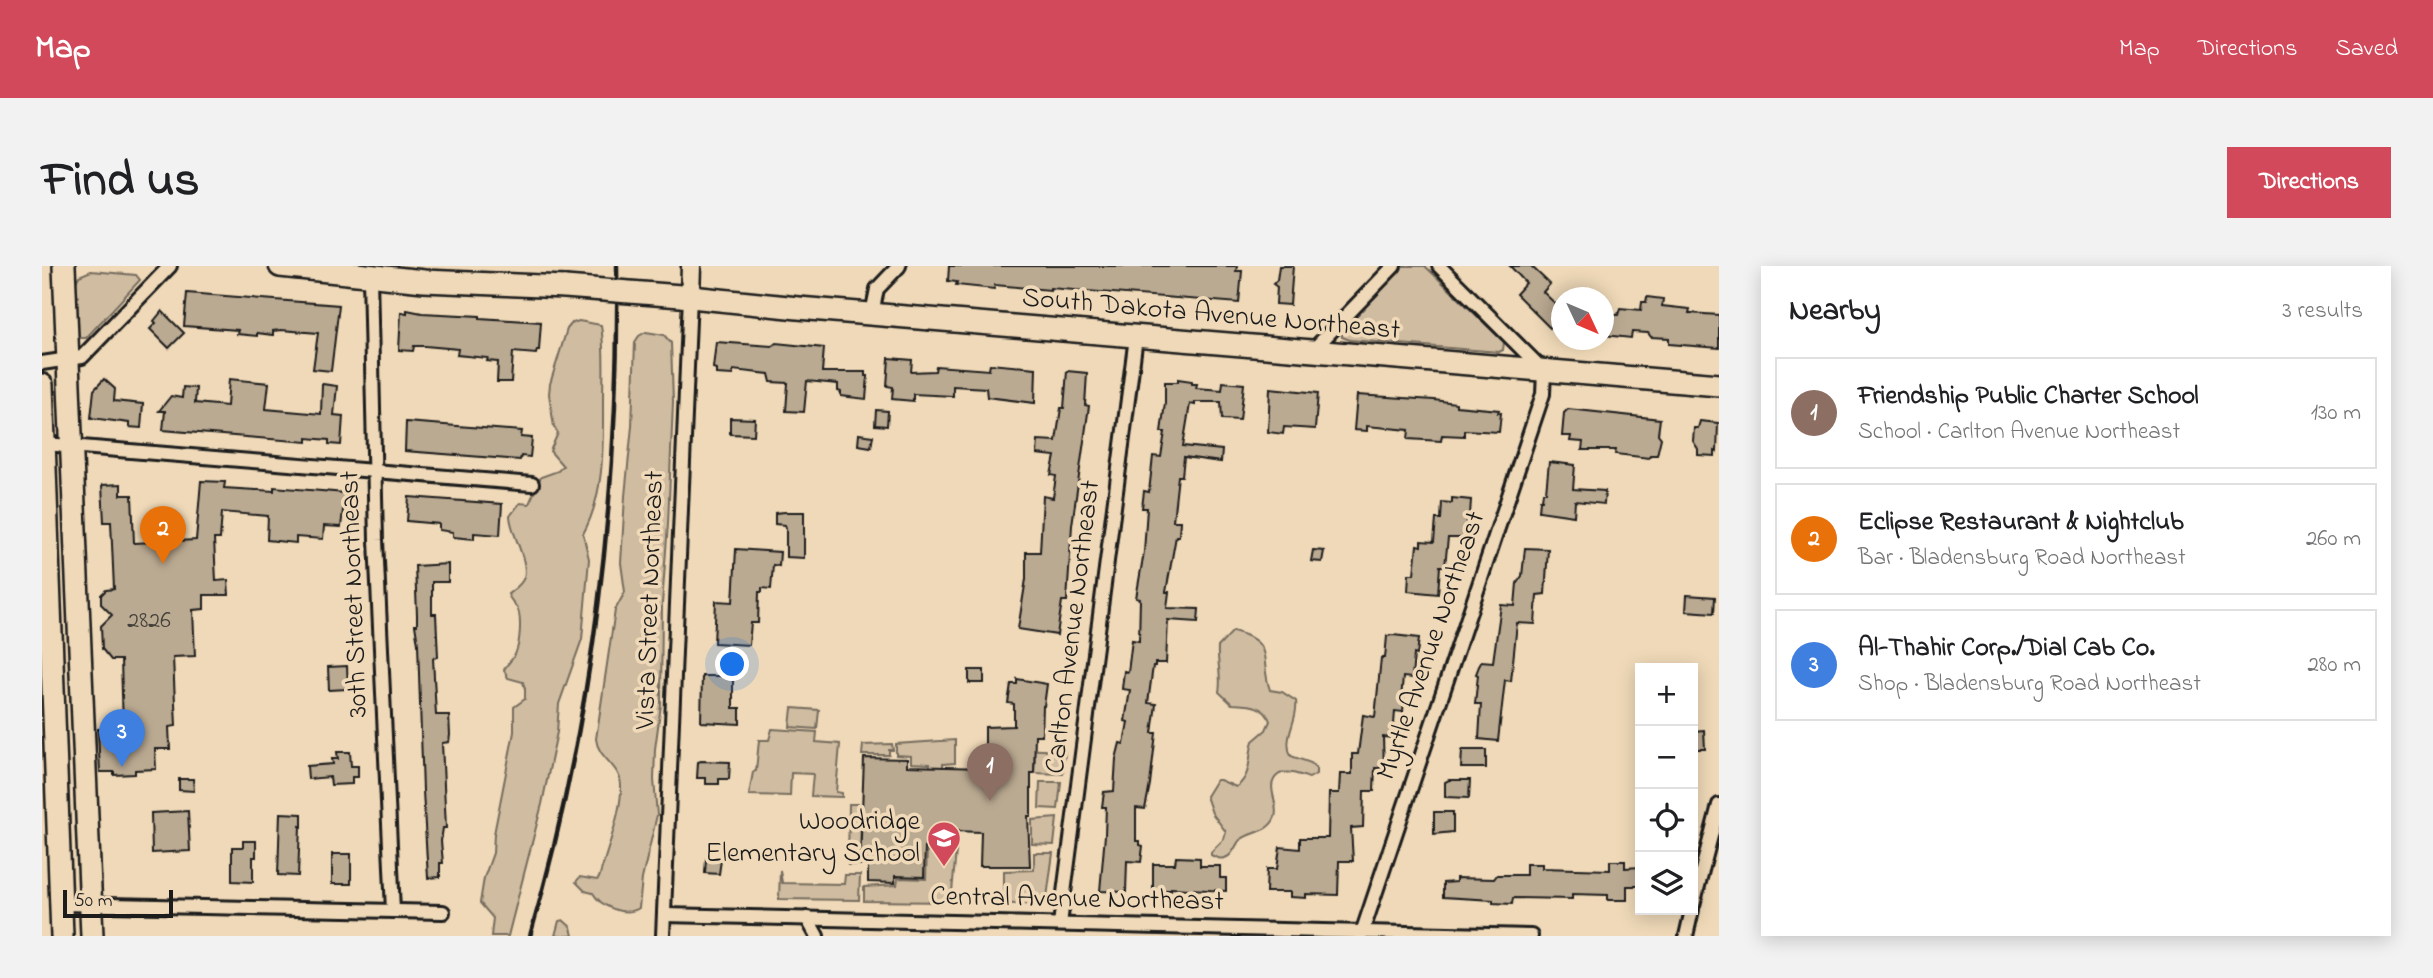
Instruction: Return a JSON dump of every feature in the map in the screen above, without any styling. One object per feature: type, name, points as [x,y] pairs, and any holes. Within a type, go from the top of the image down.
[{"type":"main road","points":[[64,266],[92,936]]},
{"type":"main road","name":"South Dakota Avenue Northeast","points":[[280,266],[370,276],[424,273],[565,288],[1719,385]]},
{"type":"main road","points":[[42,385],[62,936]]},
{"type":"street","points":[[42,363],[82,357],[170,266]]},
{"type":"street","name":"Vista Street Northeast","points":[[663,936],[685,296],[691,266]]},
{"type":"street","points":[[872,314],[877,289],[899,266]]},
{"type":"street","points":[[1312,351],[1394,266]]},
{"type":"street","points":[[1439,266],[1544,371]]},
{"type":"street","name":"30th Street Northeast","points":[[370,276],[374,471],[393,911]]},
{"type":"street","name":"Carlton Avenue Northeast","points":[[1060,924],[1136,337]]},
{"type":"street","name":"Myrtle Avenue Northeast","points":[[1361,934],[1543,394],[1544,371]]},
{"type":"street","points":[[45,444],[532,484]]},
{"type":"street","points":[[1698,885],[1719,805]]},
{"type":"street","points":[[61,904],[443,912]]},
{"type":"street","name":"Central Avenue Northeast","points":[[664,915],[1361,934],[1531,936]]},
{"type":"street","points":[[1686,936],[1690,915]]},
{"type":"street","points":[[807,918],[817,936]]},
{"type":"shaded area","points":[[1402,266],[1425,266],[1504,342],[1503,350],[1499,352],[1350,340],[1342,337],[1342,328]]},
{"type":"shaded area","points":[[91,271],[136,275],[140,280],[86,338],[80,338],[76,334],[74,286],[79,276]]},
{"type":"shaded area","points":[[579,321],[601,325],[604,363],[599,486],[583,534],[589,559],[582,639],[559,704],[557,732],[542,804],[508,936],[491,936],[493,918],[480,903],[484,878],[493,853],[494,834],[514,732],[514,707],[525,699],[523,682],[508,678],[504,670],[515,654],[520,632],[518,610],[508,594],[521,582],[525,571],[510,516],[520,503],[529,504],[541,477],[558,471],[563,466],[550,451],[558,433],[554,427],[550,384],[567,329],[572,323]]},
{"type":"shaded area","points":[[646,332],[664,335],[671,343],[673,402],[662,604],[661,705],[655,749],[657,815],[642,879],[639,908],[620,911],[602,903],[593,893],[585,891],[576,882],[580,877],[597,880],[599,878],[621,798],[619,776],[600,750],[596,739],[615,610],[625,592],[621,563],[632,426],[635,342]]},
{"type":"shaded area","points":[[1233,631],[1246,635],[1261,647],[1270,690],[1282,692],[1296,701],[1289,749],[1291,756],[1311,763],[1316,768],[1316,774],[1309,778],[1289,773],[1278,775],[1272,784],[1276,812],[1272,822],[1264,829],[1240,840],[1227,857],[1217,858],[1211,855],[1211,852],[1224,839],[1226,832],[1212,813],[1206,796],[1216,780],[1236,787],[1241,783],[1247,772],[1253,741],[1266,730],[1270,721],[1259,708],[1232,704],[1219,692],[1218,647]]},
{"type":"shaded area","points":[[792,708],[819,710],[817,729],[790,727]]},
{"type":"shaded area","points":[[772,729],[817,732],[816,742],[840,744],[836,792],[842,793],[842,797],[811,796],[813,774],[791,773],[790,796],[749,795],[753,772],[756,771],[759,740],[769,740]]},
{"type":"shaded area","points":[[955,740],[955,763],[943,764],[944,824],[929,820],[930,764],[911,763],[911,756],[896,755],[896,744]]},
{"type":"shaded area","points":[[892,744],[893,750],[889,750],[889,755],[862,755],[863,745]]},
{"type":"shaded area","points":[[1019,749],[1065,751],[1063,774],[1034,773],[1035,756],[1019,755]]},
{"type":"shaded area","points":[[1040,782],[1061,782],[1058,809],[1039,808]]},
{"type":"shaded area","points":[[849,804],[861,804],[860,865],[848,865]]},
{"type":"shaded area","points":[[1057,818],[1054,845],[1032,844],[1032,820]]},
{"type":"shaded area","points":[[927,847],[954,847],[956,851],[951,902],[864,901],[864,887],[897,885],[898,878],[926,879]]},
{"type":"shaded area","points":[[1034,853],[1053,853],[1046,905],[988,903],[989,898],[1004,898],[1004,871],[1034,870]]},
{"type":"shaded area","points":[[780,870],[782,883],[844,884],[845,875],[860,875],[859,900],[779,899]]},
{"type":"shaded area","points":[[563,920],[571,927],[573,936],[555,936],[559,921]]},
{"type":"building","points":[[949,266],[1237,266],[1236,271],[1242,271],[1239,303],[1050,288],[995,285],[994,289],[956,285],[957,282],[948,281]]},
{"type":"building","points":[[1279,266],[1293,266],[1290,305],[1276,304],[1277,287],[1273,284],[1277,280]]},
{"type":"building","points":[[1510,266],[1531,266],[1550,284],[1543,292],[1551,300],[1550,328],[1516,294],[1526,283]]},
{"type":"building","points":[[187,293],[339,305],[331,371],[313,369],[318,333],[281,330],[273,331],[273,335],[257,333],[257,336],[237,334],[238,330],[184,326]]},
{"type":"building","points":[[1647,297],[1663,299],[1662,306],[1690,309],[1689,313],[1719,315],[1719,348],[1669,344],[1669,338],[1651,337],[1648,333],[1632,332],[1631,338],[1614,336],[1614,315],[1618,315],[1620,308],[1641,310],[1642,302],[1646,302]]},
{"type":"building","points":[[407,310],[541,322],[539,350],[536,354],[513,352],[511,382],[497,382],[498,362],[487,361],[488,358],[457,355],[458,349],[425,346],[414,346],[413,351],[399,350],[401,312],[407,313]]},
{"type":"building","points":[[162,311],[184,333],[169,348],[150,329]]},
{"type":"building","points":[[716,342],[772,346],[776,343],[824,348],[822,372],[865,372],[865,376],[868,376],[866,399],[841,396],[838,384],[807,381],[804,412],[786,411],[788,383],[771,382],[769,374],[733,370],[733,375],[716,374],[716,369],[713,368]]},
{"type":"building","points":[[889,358],[912,360],[911,372],[935,371],[936,366],[989,370],[990,364],[1036,368],[1035,403],[987,397],[986,388],[953,386],[953,396],[913,394],[913,401],[892,399],[893,387],[887,386]]},
{"type":"building","points":[[1067,371],[1087,373],[1085,405],[1089,406],[1072,525],[1067,601],[1062,601],[1057,635],[1018,629],[1026,579],[1026,552],[1040,552],[1043,496],[1053,498],[1056,476],[1051,475],[1055,456],[1037,454],[1038,440],[1056,441],[1061,408],[1064,408]]},
{"type":"building","points":[[104,379],[115,389],[114,401],[143,404],[141,428],[129,427],[129,423],[91,418],[94,390]]},
{"type":"building","points":[[229,379],[269,383],[266,409],[321,414],[322,384],[337,386],[334,415],[343,416],[341,445],[329,444],[329,440],[307,438],[307,442],[163,430],[165,411],[159,411],[171,396],[182,398],[183,387],[196,388],[195,403],[227,406]]},
{"type":"building","points":[[1178,379],[1192,381],[1192,384],[1197,384],[1196,388],[1222,390],[1223,382],[1244,384],[1240,420],[1222,419],[1221,402],[1190,404],[1183,446],[1222,450],[1221,462],[1184,457],[1182,476],[1178,476],[1173,521],[1180,521],[1179,536],[1176,536],[1166,592],[1169,592],[1167,608],[1199,609],[1198,622],[1168,620],[1166,663],[1155,663],[1153,666],[1148,703],[1156,704],[1152,733],[1156,733],[1150,784],[1145,809],[1136,808],[1136,841],[1140,841],[1143,846],[1141,862],[1127,861],[1126,892],[1100,891],[1105,835],[1106,807],[1102,807],[1104,792],[1114,791],[1116,759],[1120,743],[1124,744],[1128,722],[1125,721],[1130,690],[1122,689],[1124,671],[1128,672],[1132,640],[1139,641],[1140,599],[1136,598],[1144,552],[1147,508],[1142,508],[1144,491],[1149,492],[1153,456],[1161,457],[1165,432],[1161,432],[1165,382],[1178,382]]},
{"type":"building","points":[[1270,388],[1318,393],[1315,429],[1284,427],[1283,434],[1268,432]]},
{"type":"building","points":[[1357,395],[1434,400],[1456,403],[1456,406],[1499,410],[1499,432],[1464,430],[1464,436],[1442,435],[1441,441],[1408,439],[1409,430],[1367,426],[1367,431],[1354,430]]},
{"type":"building","points":[[1568,409],[1660,419],[1658,434],[1661,438],[1657,455],[1650,455],[1649,458],[1615,454],[1616,450],[1582,450],[1583,442],[1570,441],[1571,436],[1562,436],[1564,413]]},
{"type":"building","points":[[876,410],[888,411],[887,426],[875,425]]},
{"type":"building","points":[[730,418],[755,419],[754,435],[730,434]]},
{"type":"building","points":[[1700,421],[1718,423],[1715,456],[1698,455],[1693,441],[1694,428],[1698,428]]},
{"type":"building","points":[[406,422],[522,431],[521,437],[532,438],[530,457],[521,456],[520,460],[405,451]]},
{"type":"building","points":[[859,434],[873,436],[871,447],[858,445]]},
{"type":"building","points":[[1549,462],[1575,465],[1573,489],[1605,491],[1604,504],[1575,501],[1574,516],[1539,511],[1540,500],[1543,492],[1546,492]]},
{"type":"building","points":[[201,481],[225,482],[224,488],[274,491],[274,487],[345,493],[341,527],[324,526],[323,539],[296,537],[296,543],[267,540],[268,516],[222,512],[220,539],[214,539],[216,581],[228,580],[229,595],[204,595],[204,609],[193,610],[195,656],[173,657],[176,726],[169,727],[170,749],[155,749],[156,769],[135,770],[135,774],[114,775],[114,772],[100,772],[98,729],[123,728],[121,660],[111,660],[102,649],[101,626],[112,615],[101,604],[101,595],[106,590],[114,589],[111,522],[104,522],[102,485],[121,484],[121,495],[132,495],[134,543],[196,540]]},
{"type":"building","points":[[409,497],[502,504],[500,535],[474,533],[474,539],[453,537],[453,532],[439,530],[439,524],[407,521]]},
{"type":"building","points":[[1452,498],[1471,500],[1470,515],[1467,514],[1466,538],[1448,538],[1445,566],[1440,566],[1438,594],[1408,591],[1409,574],[1414,574],[1417,545],[1421,546],[1421,541],[1434,542],[1436,519],[1441,519],[1442,502],[1452,503]]},
{"type":"building","points":[[804,512],[804,558],[786,557],[785,525],[775,524],[775,513]]},
{"type":"building","points":[[1525,548],[1548,549],[1545,594],[1537,595],[1535,624],[1517,623],[1511,681],[1505,680],[1498,741],[1479,739],[1481,704],[1475,704],[1476,674],[1481,661],[1493,662],[1501,605],[1515,606]]},
{"type":"building","points":[[736,549],[780,552],[779,566],[773,565],[771,589],[762,588],[762,592],[759,592],[758,623],[751,623],[749,645],[714,643],[716,601],[733,602]]},
{"type":"building","points":[[1313,550],[1324,551],[1322,562],[1311,561]]},
{"type":"building","points":[[448,564],[448,582],[432,582],[432,614],[436,614],[438,657],[433,658],[436,715],[449,715],[450,735],[449,742],[442,743],[446,828],[443,828],[441,841],[443,863],[440,863],[440,877],[428,878],[415,625],[415,566]]},
{"type":"building","points":[[1687,595],[1715,597],[1714,613],[1686,611]]},
{"type":"building","points":[[1387,636],[1419,638],[1417,655],[1414,654],[1412,678],[1403,677],[1403,712],[1395,711],[1393,738],[1383,737],[1384,768],[1375,768],[1374,791],[1364,791],[1363,827],[1351,828],[1353,861],[1339,861],[1338,895],[1306,894],[1306,898],[1290,897],[1290,892],[1266,892],[1267,869],[1277,869],[1280,847],[1300,849],[1300,838],[1328,838],[1329,793],[1339,793],[1340,774],[1352,774],[1352,754],[1358,754],[1363,715],[1375,717],[1381,658],[1385,658]]},
{"type":"building","points":[[347,666],[348,689],[329,690],[328,667]]},
{"type":"building","points":[[969,670],[984,670],[984,683],[969,683]]},
{"type":"building","points":[[702,676],[733,676],[733,708],[740,708],[740,724],[701,722]]},
{"type":"building","points":[[1017,679],[1047,684],[1042,735],[1035,735],[1034,773],[1031,773],[1031,816],[1028,816],[1030,866],[980,866],[981,832],[954,831],[954,847],[925,846],[924,877],[895,876],[895,883],[868,882],[868,864],[860,864],[864,758],[907,759],[907,766],[985,768],[985,727],[1014,726],[1014,704],[1008,703],[1011,684],[1017,684]]},
{"type":"building","points":[[1704,730],[1705,749],[1698,749],[1698,731]]},
{"type":"building","points":[[1462,750],[1486,750],[1486,768],[1461,768]]},
{"type":"building","points":[[337,752],[350,752],[351,766],[358,766],[358,777],[352,777],[352,784],[331,785],[330,777],[308,779],[307,766],[333,764],[332,759],[338,759]]},
{"type":"building","points":[[698,762],[730,762],[729,779],[719,779],[719,784],[706,784],[706,778],[697,778]]},
{"type":"building","points":[[179,779],[193,779],[194,791],[179,790]]},
{"type":"building","points":[[1470,780],[1469,798],[1445,797],[1445,782]]},
{"type":"building","points":[[188,811],[190,851],[152,853],[151,813]]},
{"type":"building","points":[[1434,812],[1453,812],[1453,832],[1434,834]]},
{"type":"building","points":[[280,813],[302,814],[298,876],[278,875]]},
{"type":"building","points":[[243,841],[256,841],[253,882],[232,881],[232,847],[243,847]]},
{"type":"building","points":[[332,854],[351,854],[351,884],[332,884]]},
{"type":"building","points":[[1176,857],[1200,858],[1200,866],[1220,866],[1220,878],[1226,878],[1226,891],[1171,888],[1153,890],[1153,864],[1175,864]]},
{"type":"building","points":[[706,859],[721,860],[719,874],[705,873]]},
{"type":"building","points":[[1610,861],[1625,861],[1625,868],[1635,867],[1635,886],[1627,886],[1627,900],[1608,900],[1608,895],[1572,894],[1572,899],[1513,898],[1512,904],[1443,897],[1443,883],[1456,882],[1456,878],[1494,879],[1497,875],[1526,875],[1526,864],[1542,864],[1542,868],[1610,870]]},
{"type":"railway","points":[[530,936],[571,772],[598,604],[614,435],[617,266]]},
{"type":"place","name":"Eclipse Restaurant & Nightclub","points":[[163,564]]},
{"type":"place","name":"Al-Thahir Corp./Dial Cab Co.","points":[[122,767]]},
{"type":"place","name":"Friendship Public Charter School","points":[[990,801]]},
{"type":"place","name":"Woodridge Elementary School","points":[[944,868]]}]
